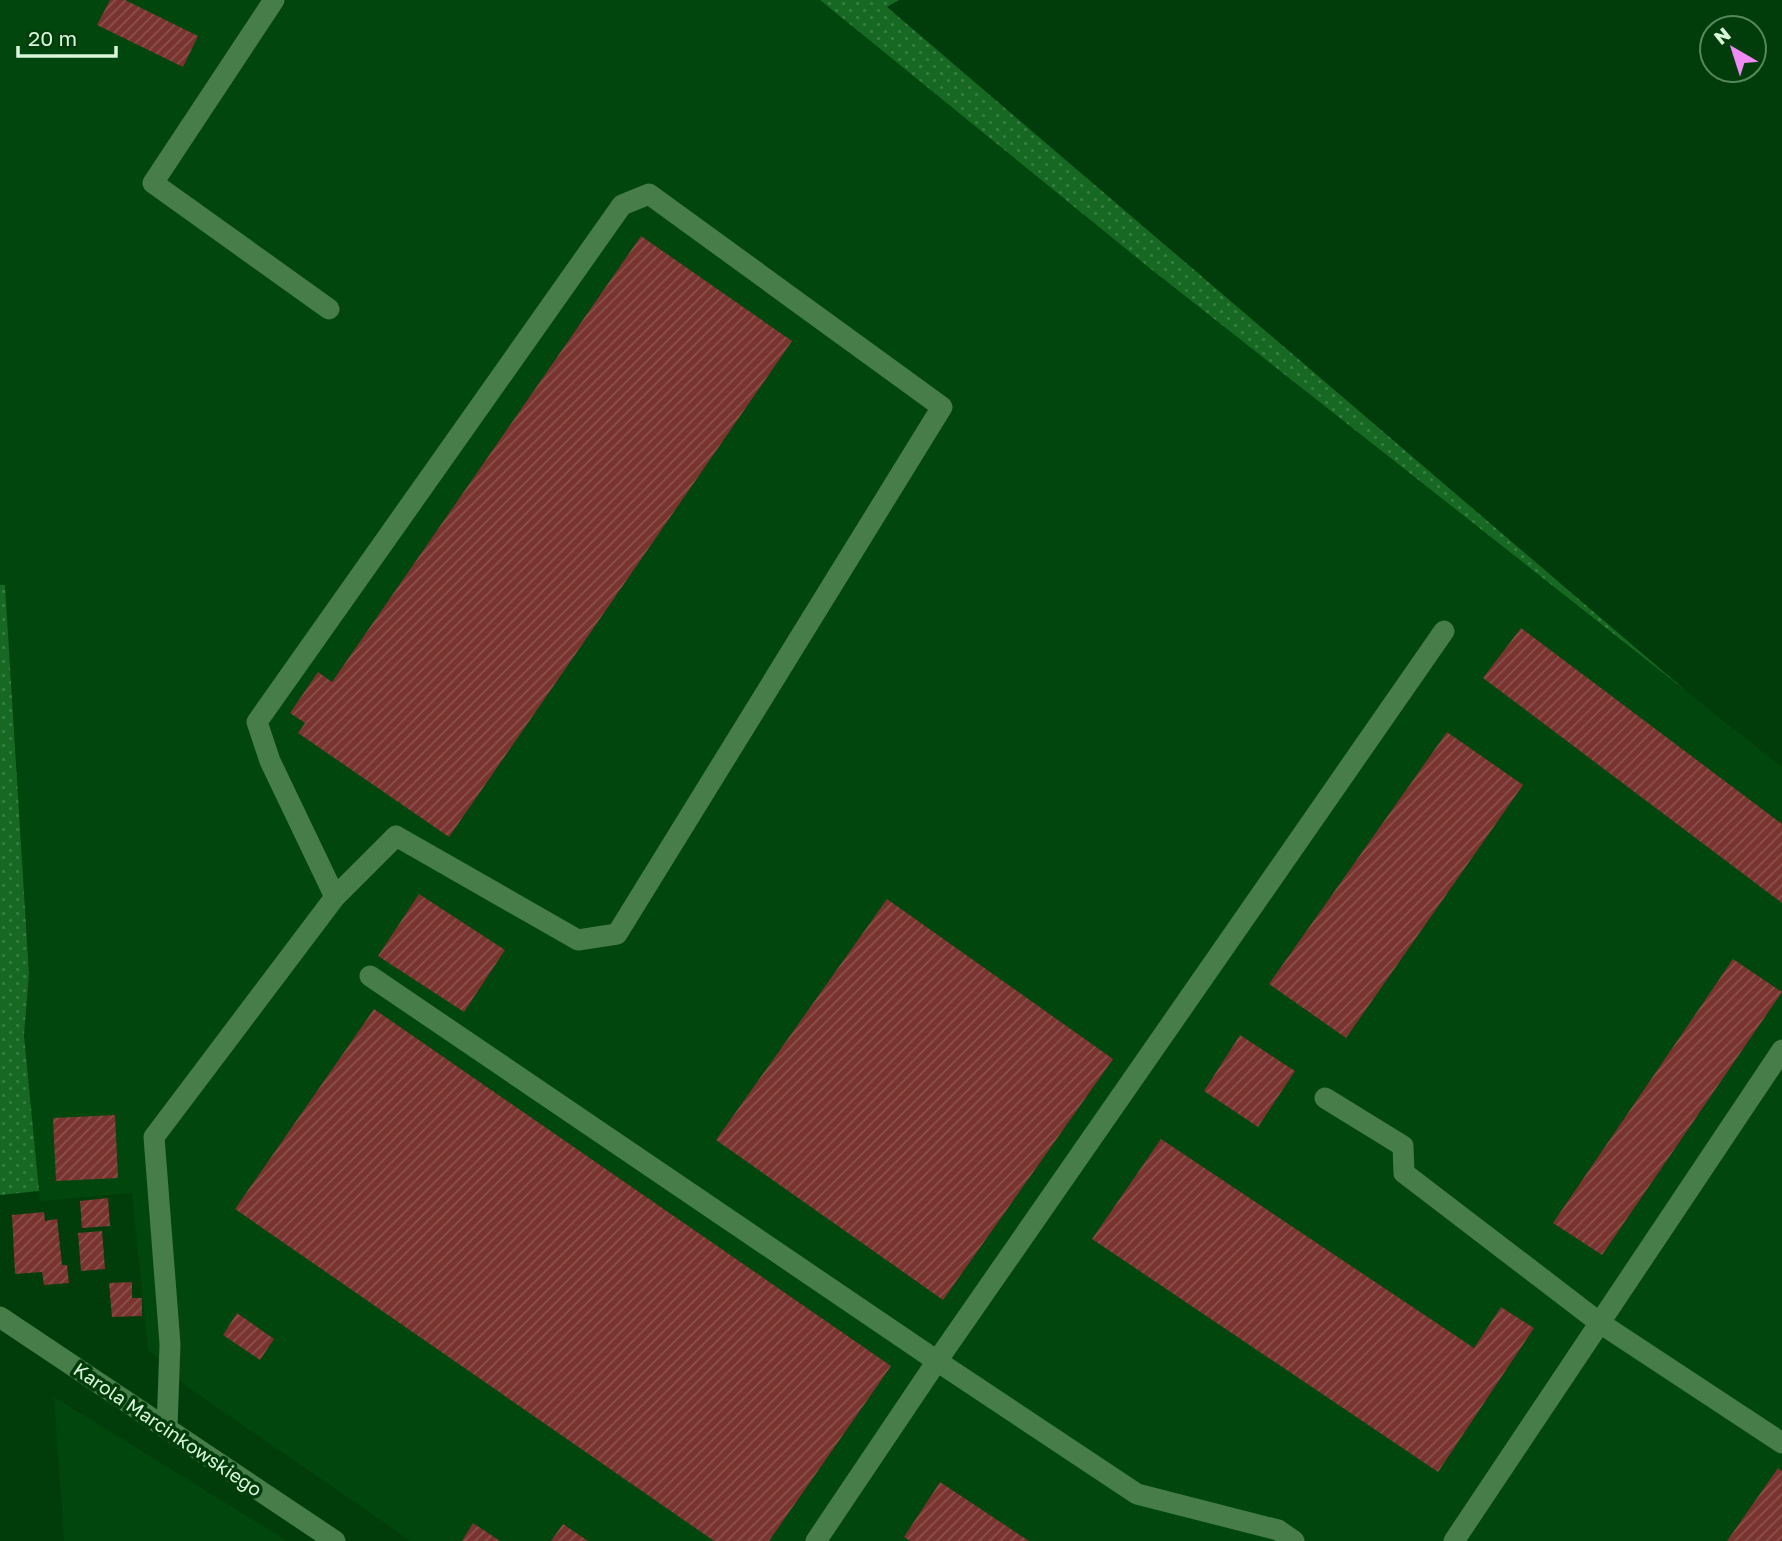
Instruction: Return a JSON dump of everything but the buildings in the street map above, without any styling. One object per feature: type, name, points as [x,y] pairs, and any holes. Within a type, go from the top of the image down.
[{"type":"street","points":[[274,0],[153,183],[329,309]]},
{"type":"street","points":[[167,1428],[170,1344],[154,1137],[335,897],[396,836],[578,940],[617,934],[943,407],[649,194],[622,205],[257,722],[270,761],[335,897]]},
{"type":"street","points":[[817,1541],[937,1362],[1444,631]]},
{"type":"street","points":[[370,976],[937,1362],[1137,1494],[1278,1530],[1294,1541]]},
{"type":"street","points":[[1454,1541],[1782,1050]]},
{"type":"street","points":[[1325,1098],[1402,1146],[1404,1173],[1600,1323],[1782,1443]]},
{"type":"street","name":"Karola Marcinkowskiego","points":[[0,1317],[335,1541]]},
{"type":"shaded area","points":[[0,0],[820,0],[1147,266],[1782,767],[1782,1541],[411,1541],[186,1386],[148,1349],[132,1193],[40,1201],[24,1035],[29,974],[5,586],[0,585]]},
{"type":"shaded area","points":[[820,0],[899,0],[887,7],[1686,691],[1147,266]]},
{"type":"shaded area","points":[[0,585],[5,585],[29,974],[24,1035],[39,1191],[0,1195]]},
{"type":"shaded area","points":[[54,1397],[287,1541],[64,1541]]}]
